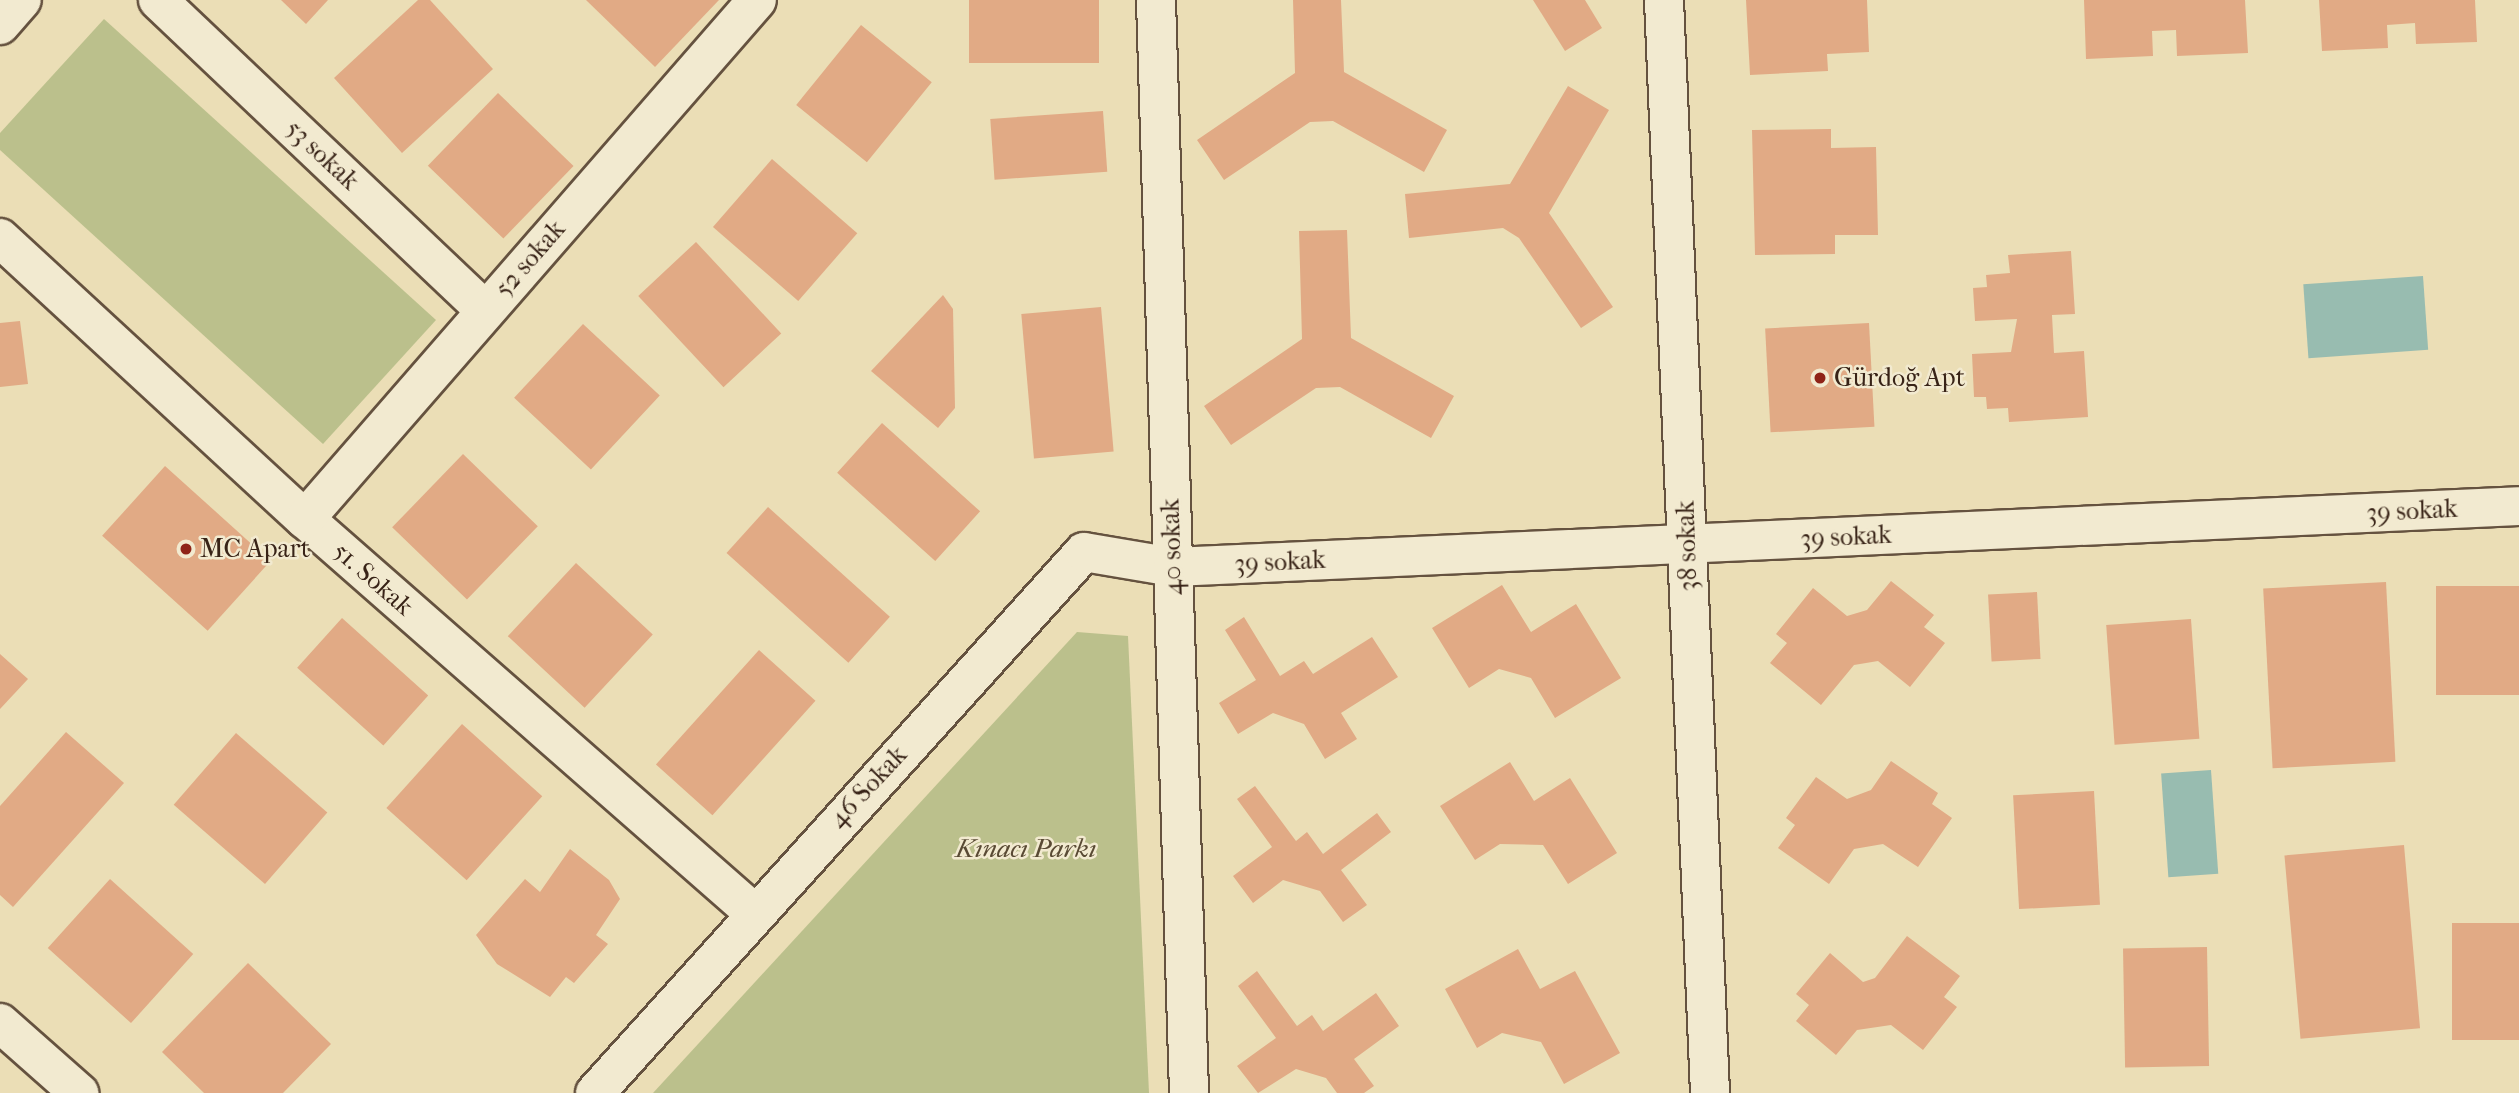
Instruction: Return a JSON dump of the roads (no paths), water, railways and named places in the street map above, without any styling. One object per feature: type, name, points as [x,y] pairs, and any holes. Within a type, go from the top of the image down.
[{"type":"street","points":[[0,25],[22,0]]},
{"type":"street","name":"53 sokak","points":[[158,0],[485,310]]},
{"type":"street","name":"52 sokak","points":[[305,519],[757,0]]},
{"type":"street","name":"40 sokak","points":[[1156,0],[1189,1093]]},
{"type":"street","name":"38 sokak","points":[[1664,0],[1710,1093]]},
{"type":"street","name":"51. Sokak","points":[[0,238],[305,519],[753,912]]},
{"type":"street","name":"39 sokak","points":[[1173,567],[2519,506]]},
{"type":"street","name":"46 Sokak","points":[[595,1093],[753,912],[1084,552],[1173,567]]},
{"type":"street","points":[[0,1023],[79,1093]]},
{"type":"water","points":[[2423,276],[2428,350],[2308,358],[2303,284]]},
{"type":"water","points":[[2211,770],[2218,874],[2168,877],[2161,773]]},
{"type":"place","name":"Gürdoğ Apt","points":[[1820,378]]},
{"type":"place","name":"MC Apart","points":[[186,549]]},
{"type":"park label","name":"Kınacı Parkı","points":[[1026,849]]}]
